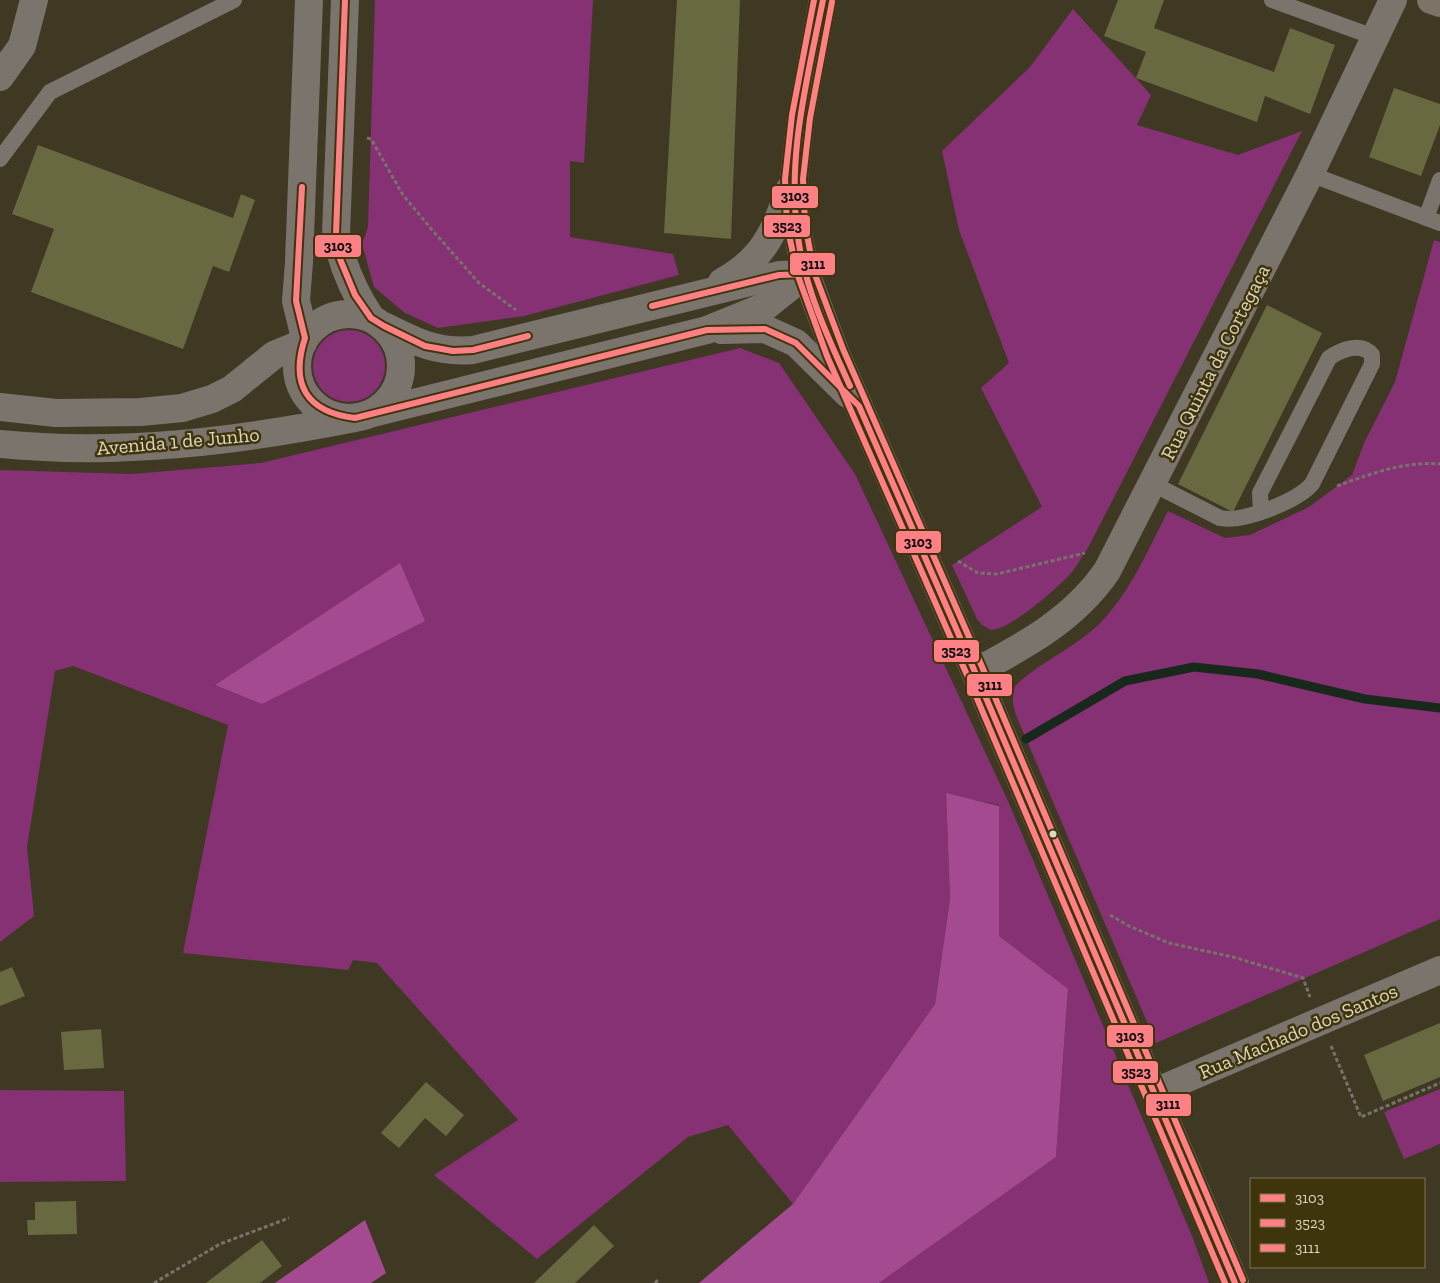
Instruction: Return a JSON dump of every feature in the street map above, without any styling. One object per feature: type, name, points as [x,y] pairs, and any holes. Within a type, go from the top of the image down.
[{"type":"main road","points":[[1432,0],[1440,3]]},
{"type":"street","points":[[0,77],[22,46],[34,0]]},
{"type":"street","points":[[304,340],[296,301],[300,262],[309,0]]},
{"type":"street","points":[[345,0],[336,234],[340,260],[355,294],[377,322],[394,338],[400,352],[402,367],[399,382],[392,396],[382,407],[362,416],[341,418],[327,413],[315,405],[305,394],[299,381],[297,366],[304,340],[314,327],[326,318],[341,314],[356,314],[377,322],[425,346],[453,351],[473,350],[779,275],[806,274]]},
{"type":"street","points":[[823,0],[801,118],[794,178],[796,225],[806,274],[835,352],[976,672],[1235,1283]]},
{"type":"street","name":"Rua Quinta da Cortegaça","points":[[976,672],[1058,624],[1077,608],[1097,586],[1122,544],[1310,174],[1393,0]]},
{"type":"street","points":[[699,295],[741,272],[762,252],[776,229],[794,178]]},
{"type":"street","name":"Avenida 1 de Junho","points":[[0,444],[86,449],[154,447],[210,441],[362,416],[707,330],[766,306],[806,274]]},
{"type":"street","name":"Avenida 1 de Junho","points":[[707,330],[765,329],[796,343],[859,406]]},
{"type":"street","name":"Avenida 1 de Junho","points":[[0,407],[56,412],[141,412],[182,408],[212,399],[232,389],[274,355],[304,340]]},
{"type":"street","name":"Rua Machado dos Santos","points":[[1155,1092],[1440,970]]},
{"type":"lane","points":[[0,159],[50,92],[234,0]]},
{"type":"lane","points":[[1272,0],[1374,37]]},
{"type":"lane","points":[[1310,174],[1433,221],[1440,180]]},
{"type":"lane","points":[[1153,484],[1220,518],[1230,520],[1261,511],[1306,491],[1312,484],[1372,364],[1372,354],[1364,347],[1345,350],[1329,358],[1260,493],[1261,511]]},
{"type":"path","points":[[341,136],[371,139],[403,195],[479,283],[524,316],[531,336]]},
{"type":"path","points":[[1306,491],[1333,488],[1389,468],[1425,463],[1440,464]]},
{"type":"path","points":[[932,572],[958,560],[978,573],[997,574],[1122,544]]},
{"type":"path","points":[[1078,912],[1094,906],[1129,926],[1169,943],[1233,957],[1303,978],[1320,1022],[1362,1117],[1440,1083]]},
{"type":"path","points":[[154,1283],[220,1244],[289,1218]]},
{"type":"shaded area","points":[[375,0],[593,0],[584,163],[570,161],[570,237],[673,254],[679,275],[524,316],[438,328],[405,313],[374,287],[362,244],[368,227]]},
{"type":"shaded area","points":[[1073,9],[1151,95],[1137,125],[1238,155],[1302,131],[1089,546],[1072,572],[1046,597],[1022,616],[991,630],[982,625],[977,619],[952,565],[1042,507],[981,388],[1009,363],[959,230],[942,151],[1030,67]]},
{"type":"shaded area","points":[[1434,240],[1440,242],[1440,919],[1156,1043],[1016,716],[1013,699],[1015,686],[1037,668],[1083,638],[1104,619],[1132,581],[1168,511],[1225,538],[1250,535],[1309,507],[1352,475],[1364,443],[1395,382]]},
{"type":"shaded area","points":[[356,330],[375,340],[383,352],[385,366],[383,380],[375,392],[363,400],[342,402],[323,392],[315,380],[313,359],[323,340],[335,332]]},
{"type":"shaded area","points":[[740,348],[779,363],[855,474],[1008,801],[1192,1236],[1209,1283],[879,1283],[1056,1157],[1068,990],[999,936],[999,805],[946,794],[950,899],[935,1004],[793,1204],[728,1125],[688,1137],[537,1259],[434,1175],[518,1120],[377,963],[353,960],[348,970],[183,953],[228,725],[73,666],[55,671],[27,847],[34,916],[0,942],[0,470],[132,474],[261,463]],"holes":[[[399,564],[424,621],[215,686]]]},
{"type":"shaded area","points":[[400,563],[425,621],[262,704],[215,685]]},
{"type":"shaded area","points":[[946,793],[999,806],[999,936],[1068,989],[1056,1157],[879,1283],[699,1283],[793,1204],[935,1004],[950,899]]},
{"type":"shaded area","points":[[1440,1089],[1440,1144],[1404,1159],[1384,1112]]},
{"type":"shaded area","points":[[0,1090],[124,1091],[126,1181],[0,1182]]},
{"type":"shaded area","points":[[365,1220],[386,1273],[371,1283],[275,1283]]},
{"type":"building","points":[[677,0],[740,0],[731,239],[664,233]]},
{"type":"building","points":[[1118,0],[1164,0],[1154,28],[1274,72],[1290,28],[1335,45],[1310,114],[1265,96],[1257,122],[1136,78],[1146,52],[1104,36]]},
{"type":"building","points":[[1394,88],[1440,104],[1440,125],[1421,176],[1369,157]]},
{"type":"building","points":[[38,145],[233,218],[241,194],[255,200],[229,272],[213,266],[183,349],[31,292],[54,229],[12,214]]},
{"type":"building","points":[[1267,305],[1322,333],[1233,512],[1178,484]]},
{"type":"building","points":[[12,967],[25,996],[0,1006],[0,972]]},
{"type":"building","points":[[1440,1023],[1440,1077],[1383,1101],[1364,1055]]},
{"type":"building","points":[[101,1029],[104,1068],[64,1070],[61,1032]]},
{"type":"building","points":[[426,1082],[464,1115],[446,1136],[425,1118],[399,1148],[381,1133]]},
{"type":"building","points":[[76,1201],[77,1234],[28,1235],[27,1220],[35,1220],[35,1202]]},
{"type":"building","points":[[594,1225],[614,1246],[575,1283],[534,1283]]},
{"type":"building","points":[[262,1240],[282,1266],[260,1283],[206,1283]]},
{"type":"waterway","points":[[1026,739],[1125,681],[1194,667],[1258,674],[1365,699],[1440,708]]},
{"type":"transit line","name":"3103","points":[[345,0],[336,234],[340,259],[355,295],[371,318],[425,346],[453,351],[473,350],[528,336]]},
{"type":"transit line","name":"3523","points":[[814,0],[792,115],[785,179],[787,226],[798,276],[827,356],[967,675],[1225,1283]]},
{"type":"transit line","name":"3103","points":[[823,0],[800,121],[796,152],[795,213],[799,244],[807,280],[827,334],[850,386]]},
{"type":"transit line","name":"3111","points":[[832,2],[810,118],[803,179],[805,224],[814,272],[843,349],[983,669],[1243,1280]]},
{"type":"transit line","name":"3103","points":[[302,187],[296,301],[305,338]]},
{"type":"transit line","name":"3103","points":[[652,306],[779,275],[806,274]]},
{"type":"transit line","name":"3103","points":[[305,338],[300,369],[301,382],[306,393],[324,409],[338,415],[355,418],[707,330],[765,329],[796,343],[859,406],[975,672],[1235,1283]]}]
